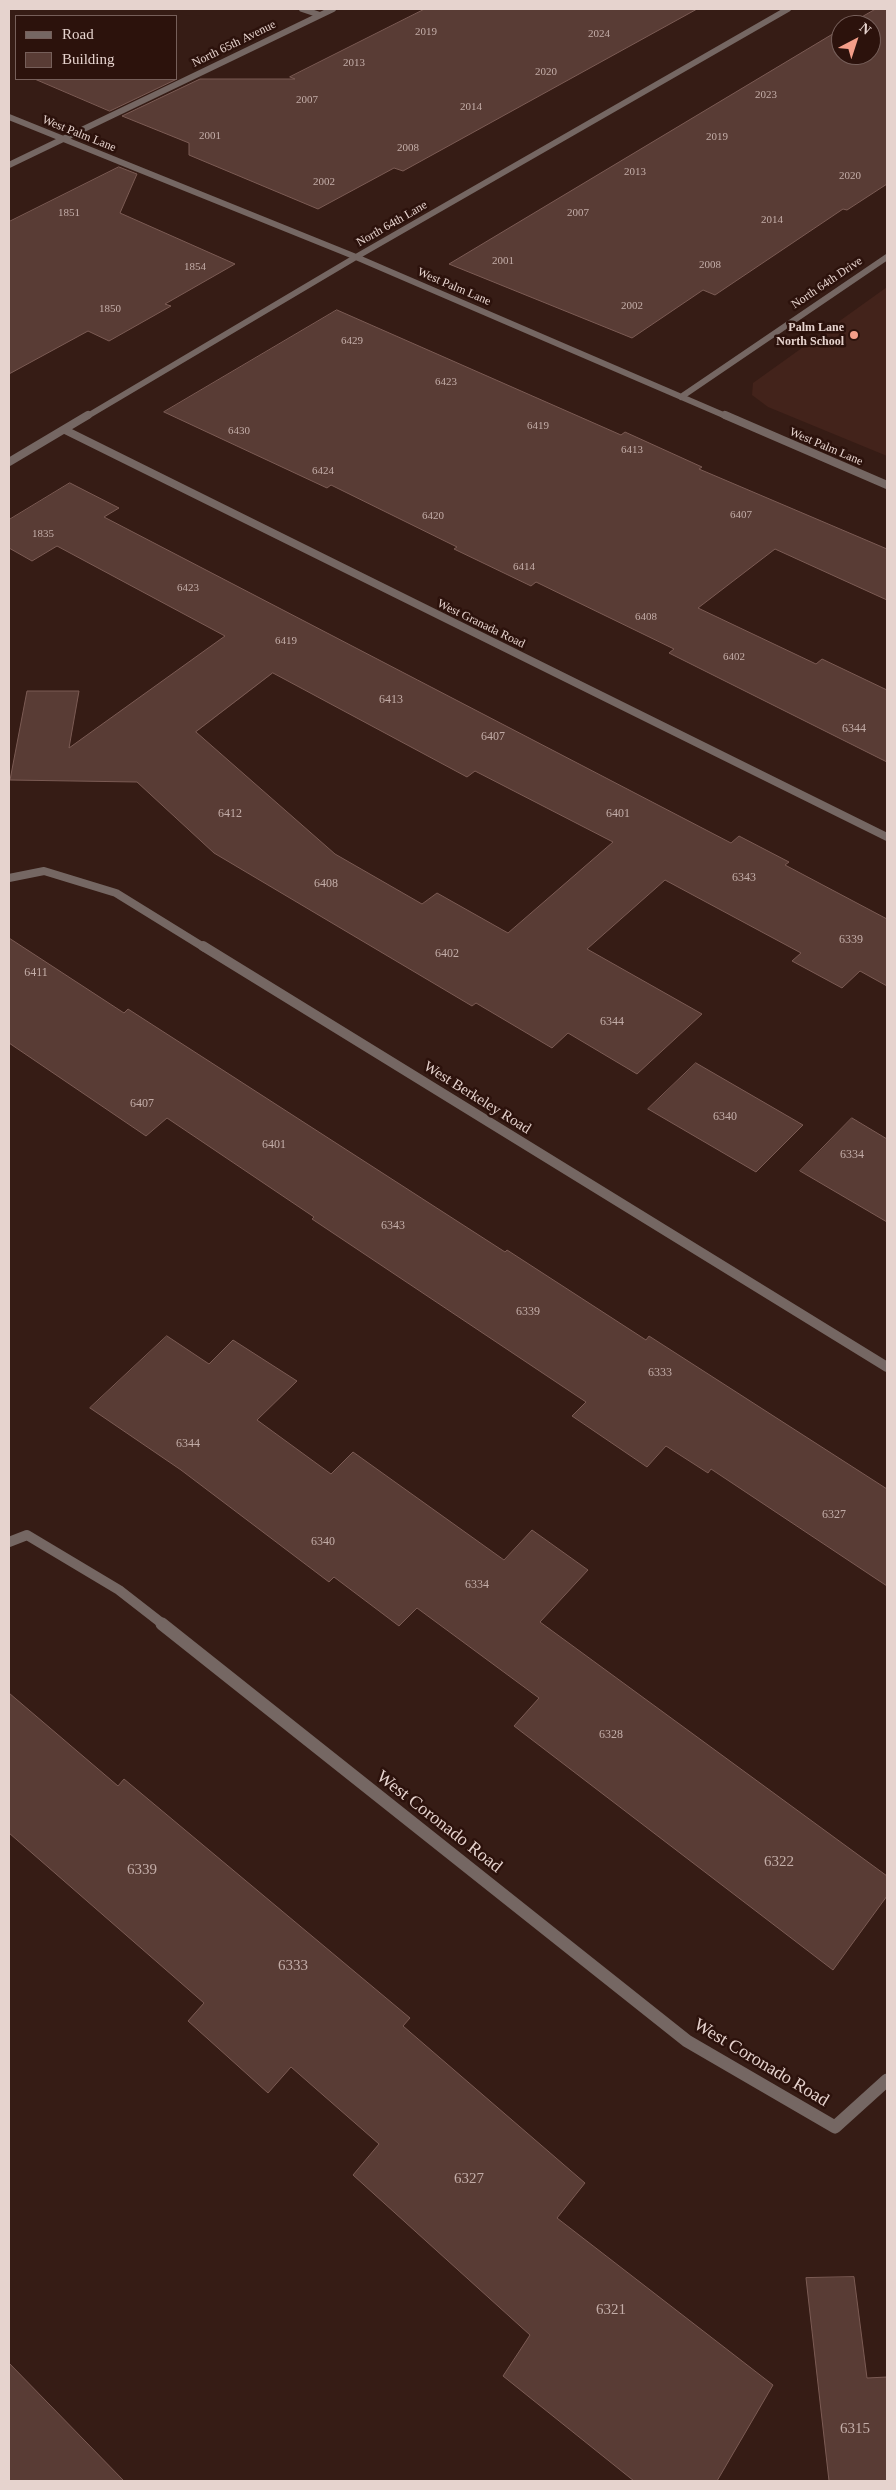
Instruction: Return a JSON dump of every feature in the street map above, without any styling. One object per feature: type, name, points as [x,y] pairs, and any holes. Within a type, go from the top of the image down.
[{"type":"street","points":[[302,9],[320,15]]},
{"type":"street","name":"North 65th Avenue","points":[[9,165],[334,9]]},
{"type":"street","name":"North 64th Lane","points":[[9,462],[356,257],[788,9]]},
{"type":"street","name":"West Palm Lane","points":[[9,117],[356,257],[887,485]]},
{"type":"street","name":"North 64th Drive","points":[[681,397],[887,257]]},
{"type":"street","name":"West Granada Road","points":[[65,430],[887,837]]},
{"type":"street","name":"West Berkeley Road","points":[[9,878],[44,871],[116,893],[887,1367]]},
{"type":"street","name":"West Coronado Road","points":[[9,1542],[27,1535],[119,1590],[687,2041],[836,2128],[887,2080]]},
{"type":"shaded area","name":"Palm Lane North School","points":[[887,287],[887,456],[768,407],[752,395],[753,383]]},
{"type":"building","points":[[425,9],[697,9],[403,171],[394,168],[318,209],[189,155],[189,143],[122,116],[200,79],[295,79],[290,77]]},
{"type":"building","points":[[876,9],[887,9],[887,184],[847,210],[843,209],[715,295],[703,290],[632,338],[449,264],[831,35],[831,65],[881,65],[881,15],[866,15]]},
{"type":"building","points":[[37,80],[175,80],[110,111]]},
{"type":"building","points":[[119,167],[137,174],[120,213],[235,264],[165,304],[171,306],[109,341],[88,331],[9,374],[9,222]]},
{"type":"building","points":[[337,310],[621,435],[625,432],[702,467],[699,469],[887,549],[887,600],[775,549],[698,608],[816,664],[822,659],[887,690],[887,762],[669,653],[674,649],[536,582],[531,586],[454,549],[457,547],[331,485],[327,488],[164,412]]},
{"type":"building","points":[[70,483],[119,508],[104,517],[731,843],[739,836],[789,862],[785,865],[887,919],[887,986],[860,971],[842,988],[792,961],[801,953],[665,880],[587,949],[702,1014],[637,1074],[568,1033],[552,1048],[476,1003],[472,1006],[214,853],[137,782],[10,780],[27,691],[79,691],[69,748],[225,636],[57,546],[32,561],[9,548],[9,520]],"holes":[[[273,673],[467,777],[475,771],[613,842],[508,933],[437,893],[422,904],[335,854],[196,732]]]},
{"type":"building","points":[[9,938],[124,1013],[128,1009],[505,1252],[507,1250],[646,1340],[649,1336],[887,1489],[887,1586],[711,1469],[708,1473],[666,1446],[647,1467],[572,1416],[586,1402],[312,1219],[314,1217],[167,1118],[146,1136],[9,1043]]},
{"type":"building","points":[[696,1063],[803,1125],[756,1172],[648,1109]]},
{"type":"building","points":[[852,1118],[887,1139],[887,1222],[800,1171]]},
{"type":"building","points":[[167,1336],[209,1364],[233,1340],[297,1381],[257,1420],[331,1474],[353,1452],[504,1560],[532,1530],[588,1570],[540,1622],[887,1876],[887,1896],[833,1970],[514,1726],[539,1698],[417,1608],[399,1626],[334,1577],[329,1582],[181,1470],[90,1408]]},
{"type":"building","points":[[9,1693],[118,1786],[124,1779],[410,2018],[403,2026],[585,2183],[557,2218],[773,2385],[717,2481],[634,2481],[503,2376],[530,2335],[353,2175],[379,2144],[291,2067],[268,2093],[188,2021],[204,2003],[9,1833]]},
{"type":"building","points":[[854,2277],[867,2378],[887,2377],[887,2481],[829,2481],[806,2278]]},
{"type":"building","points":[[9,2363],[124,2481],[9,2481]]},
{"type":"place","name":"Palm Lane North School","points":[[854,335]]}]
